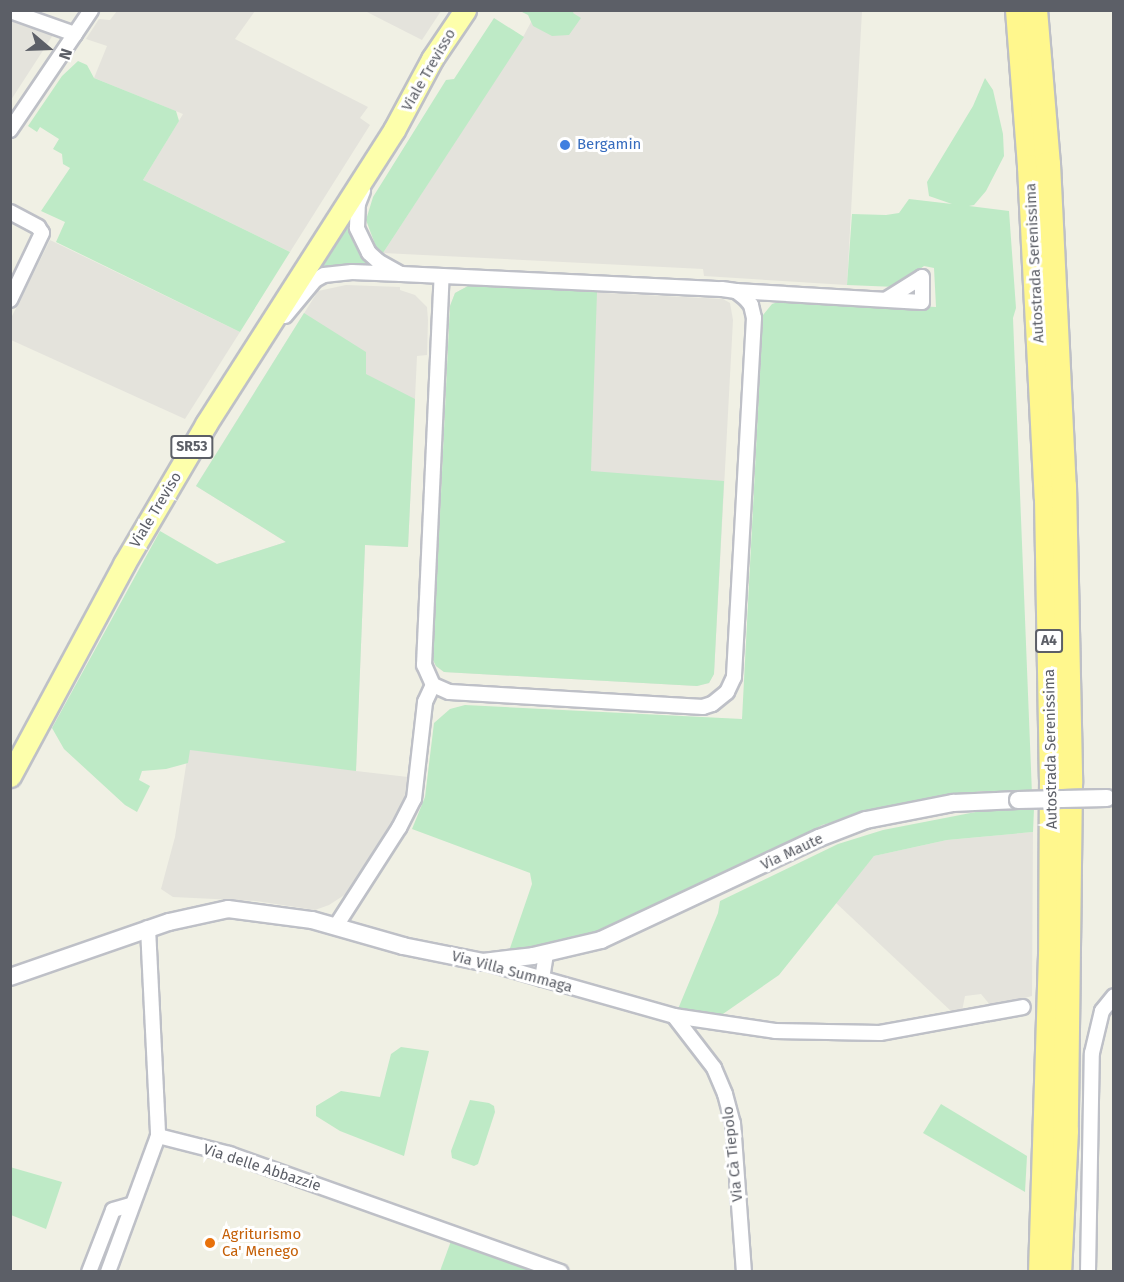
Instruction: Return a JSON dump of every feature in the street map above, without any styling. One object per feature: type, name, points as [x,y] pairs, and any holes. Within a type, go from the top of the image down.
[{"type":"highway","name":"Autostrada Serenissima","points":[[1018,10],[1030,167],[1047,498],[1049,603],[1052,778],[1051,943],[1048,1132],[1041,1272]]},
{"type":"highway","name":"Autostrada Serenissima","points":[[1035,10],[1048,164],[1064,486],[1070,783],[1066,1131],[1059,1272]]},
{"type":"main road","name":"Viale Trevisso","points":[[394,130],[432,59],[465,10]]},
{"type":"main road","points":[[394,130],[478,10]]},
{"type":"main road","name":"Viale Treviso","points":[[10,776],[124,564],[206,424],[394,130]]},
{"type":"street","points":[[10,130],[90,10]]},
{"type":"street","points":[[10,11],[75,34]]},
{"type":"street","points":[[394,130],[386,150],[360,197],[357,228],[369,253],[401,274]]},
{"type":"street","points":[[10,212],[38,227],[42,233],[10,300]]},
{"type":"street","points":[[206,424],[248,372],[281,321],[315,280],[324,275],[352,272],[401,274],[887,299]]},
{"type":"street","points":[[442,276],[424,665],[434,685],[449,692],[703,707],[712,704],[727,692],[734,677],[754,318],[751,305],[736,291]]},
{"type":"street","points":[[336,926],[410,809],[417,784],[425,702],[434,685]]},
{"type":"street","name":"Via Maute","points":[[483,962],[546,954],[601,940],[819,838],[866,820],[952,803],[1110,798]]},
{"type":"street","name":"Via Villa Summaga","points":[[10,977],[148,928],[205,912],[228,909],[285,915],[336,926],[403,946],[483,962],[674,1016],[775,1031],[880,1033],[1023,1006]]},
{"type":"street","points":[[108,1272],[158,1136],[148,928]]},
{"type":"street","points":[[542,979],[546,954]]},
{"type":"street","points":[[1088,1272],[1092,1053],[1102,1011],[1113,996]]},
{"type":"street","name":"Via Cà Tiepolo","points":[[674,1016],[714,1068],[726,1094],[733,1123],[744,1272]]},
{"type":"street","name":"Via delle Abbazzie","points":[[158,1136],[229,1155],[561,1272]]},
{"type":"street","points":[[89,1272],[109,1216],[118,1207],[131,1205]]},
{"type":"shaded area","points":[[117,11],[255,11],[235,39],[368,107],[360,118],[370,125],[290,252],[143,180],[183,114],[94,78],[107,46],[86,39],[99,19],[110,20]]},
{"type":"shaded area","points":[[365,11],[441,11],[422,40]]},
{"type":"shaded area","name":"Bergamin","points":[[537,11],[862,11],[847,285],[704,276],[703,269],[383,253],[523,37]]},
{"type":"shaded area","points":[[10,20],[53,35],[11,100]]},
{"type":"shaded area","points":[[50,240],[240,332],[185,419],[11,340],[10,320]]},
{"type":"shaded area","points":[[346,285],[400,287],[400,290],[415,295],[427,307],[427,355],[417,356],[408,547],[365,545],[356,771],[408,777],[404,799],[384,841],[346,894],[329,905],[315,910],[256,901],[173,897],[161,889],[175,837],[217,564],[286,542],[196,486],[318,291]]},
{"type":"shaded area","points":[[468,286],[723,299],[730,303],[733,320],[714,674],[709,683],[697,686],[444,672],[436,666],[433,660],[450,306],[455,293]]},
{"type":"shaded area","points":[[1033,832],[1032,996],[991,1006],[981,994],[965,996],[962,1011],[952,1012],[835,902],[874,856],[947,840]]},
{"type":"green space","points":[[520,11],[574,11],[573,13],[581,18],[569,35],[552,36],[533,26],[528,15]]},
{"type":"green space","points":[[494,18],[524,37],[383,253],[376,247],[366,220],[373,197],[446,80],[454,79]]},
{"type":"green space","points":[[78,61],[87,65],[94,78],[176,111],[179,121],[143,180],[290,252],[240,332],[56,242],[65,222],[41,211],[70,168],[63,164],[62,154],[53,149],[59,139],[40,127],[37,132],[28,126],[62,76]]},
{"type":"green space","points":[[985,78],[993,90],[1003,134],[1004,156],[986,191],[974,205],[969,206],[1009,211],[1016,308],[1013,318],[1032,794],[982,791],[901,804],[822,825],[774,852],[620,925],[563,944],[509,951],[532,884],[530,873],[412,829],[425,797],[434,723],[450,709],[465,705],[742,719],[763,315],[772,304],[784,300],[936,307],[934,268],[924,266],[896,287],[847,285],[852,214],[899,213],[909,199],[952,204],[929,196],[927,182],[973,106]]},
{"type":"green space","points":[[348,219],[354,244],[372,267],[343,264],[317,269]]},
{"type":"green space","points":[[468,286],[597,292],[591,471],[724,481],[714,674],[709,683],[697,686],[444,672],[436,666],[433,660],[450,306],[455,293]]},
{"type":"green space","points":[[304,313],[366,352],[366,374],[415,399],[408,547],[365,545],[356,771],[190,750],[188,763],[166,769],[142,771],[139,780],[150,786],[137,812],[125,805],[64,749],[52,728],[160,531],[217,564],[286,542],[196,486]]},
{"type":"green space","points":[[1034,809],[1033,832],[947,840],[874,856],[779,975],[720,1016],[678,1009],[718,913],[720,901],[838,844],[883,830],[986,810]]},
{"type":"green space","points":[[401,1047],[429,1051],[404,1156],[340,1131],[316,1116],[316,1106],[341,1091],[380,1097],[391,1054]]},
{"type":"green space","points":[[470,1100],[489,1103],[494,1106],[495,1112],[478,1164],[474,1166],[452,1158],[451,1151]]},
{"type":"green space","points":[[941,1104],[1027,1156],[1025,1192],[923,1133]]},
{"type":"green space","points":[[10,1167],[62,1182],[46,1229],[11,1215]]},
{"type":"green space","points":[[451,1241],[532,1271],[440,1271]]},
{"type":"place","name":"Bergamin","points":[[565,145]]},
{"type":"place","name":"Agriturismo Ca' Menego","points":[[210,1243]]}]
